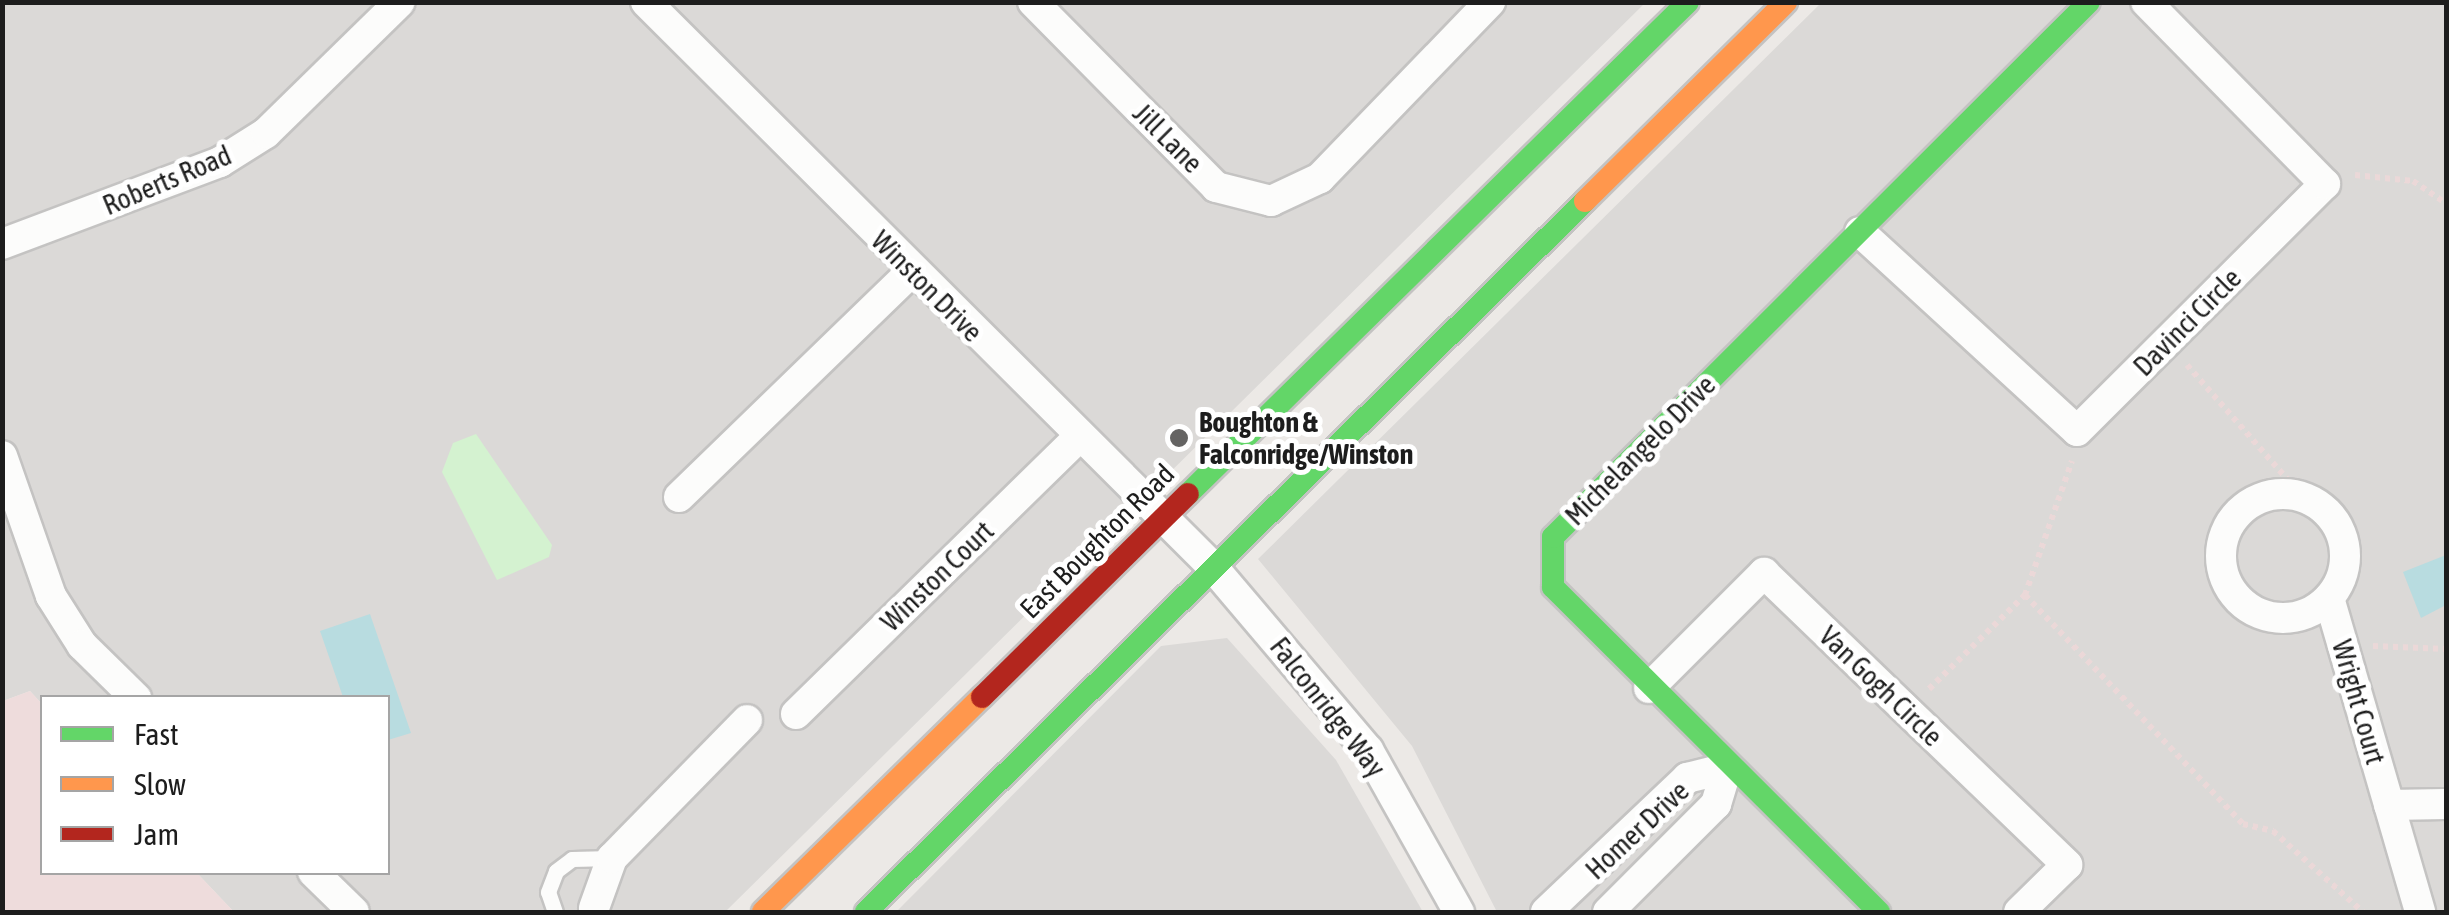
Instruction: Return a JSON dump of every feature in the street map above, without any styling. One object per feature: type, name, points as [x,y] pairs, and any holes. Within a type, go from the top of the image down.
[{"type":"main road","name":"East Boughton Road","points":[[762,912],[1688,2]]},
{"type":"main road","points":[[866,912],[1211,565],[1786,2]]},
{"type":"main road","name":"Michelangelo Drive","points":[[1879,912],[1727,768],[1553,587],[1553,537],[2089,2]]},
{"type":"street","name":"Roberts Road","points":[[2,244],[220,162],[266,133],[400,2]]},
{"type":"street","name":"Winston Drive","points":[[646,2],[1211,565]]},
{"type":"street","name":"Jill Lane","points":[[1033,2],[1216,187],[1271,201],[1320,178],[1416,88],[1490,2]]},
{"type":"street","points":[[2154,5],[2325,184]]},
{"type":"street","name":"Davinci Circle","points":[[2077,431],[2325,184]]},
{"type":"street","points":[[1860,232],[2077,431]]},
{"type":"street","points":[[679,497],[912,271]]},
{"type":"street","name":"Winston Court","points":[[796,714],[1079,437]]},
{"type":"street","points":[[2,456],[52,596],[82,645],[133,695]]},
{"type":"street","points":[[2303,496],[2340,530],[2344,566],[2328,598]]},
{"type":"street","name":"Wright Court","points":[[2303,496],[2257,498],[2238,513],[2224,534],[2226,582],[2260,614],[2285,618],[2328,598],[2420,912]]},
{"type":"street","name":"Falconridge Way","points":[[1211,565],[1368,750],[1458,912]]},
{"type":"street","name":"Van Gogh Circle","points":[[1649,688],[1764,573],[2067,866],[2018,912]]},
{"type":"street","points":[[594,911],[612,858],[747,720]]},
{"type":"street","name":"Homer Drive","points":[[1609,912],[1716,804],[1727,768]]},
{"type":"street","name":"Homer Drive","points":[[1546,912],[1687,778],[1727,768]]},
{"type":"street","points":[[2389,806],[2446,804]]},
{"type":"street","points":[[316,875],[354,912]]},
{"type":"lane","points":[[555,912],[548,892],[556,872],[572,858],[612,858]]},
{"type":"path","points":[[2325,184],[2382,175],[2446,202]]},
{"type":"path","points":[[2170,339],[2303,496]]},
{"type":"path","points":[[1908,712],[2025,595],[2077,431]]},
{"type":"path","points":[[2025,595],[2243,824],[2273,830],[2363,912]]},
{"type":"path","points":[[2344,653],[2392,644],[2446,649]]},
{"type":"shaded area","points":[[3,3],[1645,3],[725,912],[234,912],[199,875],[390,875],[390,695],[40,695],[40,702],[30,691],[3,701]]},
{"type":"shaded area","points":[[1821,3],[2446,3],[2446,912],[1497,912],[1412,746],[1258,559]]},
{"type":"shaded area","points":[[1227,638],[1336,760],[1423,912],[896,912],[1161,646]]},
{"type":"shaded area","points":[[30,691],[40,702],[40,875],[199,875],[234,912],[3,912],[3,701]]},
{"type":"green space","points":[[476,434],[552,545],[549,557],[497,580],[442,472],[453,443]]},
{"type":"water","points":[[2446,555],[2446,605],[2421,618],[2403,572]]},
{"type":"water","points":[[370,614],[411,733],[390,739],[390,695],[342,695],[320,631]]},
{"type":"traffic: fast","points":[[1188,494],[1688,2]]},
{"type":"traffic: fast","points":[[1879,912],[1553,587],[1553,537],[2089,2]]},
{"type":"traffic: fast","points":[[866,912],[1585,201]]},
{"type":"traffic: slow","points":[[1585,201],[1786,2]]},
{"type":"traffic: slow","points":[[763,912],[982,697]]},
{"type":"traffic: jam","points":[[982,697],[1188,494]]},
{"type":"place","name":"Boughton & Falconridge/Winston","points":[[1179,438]]}]
